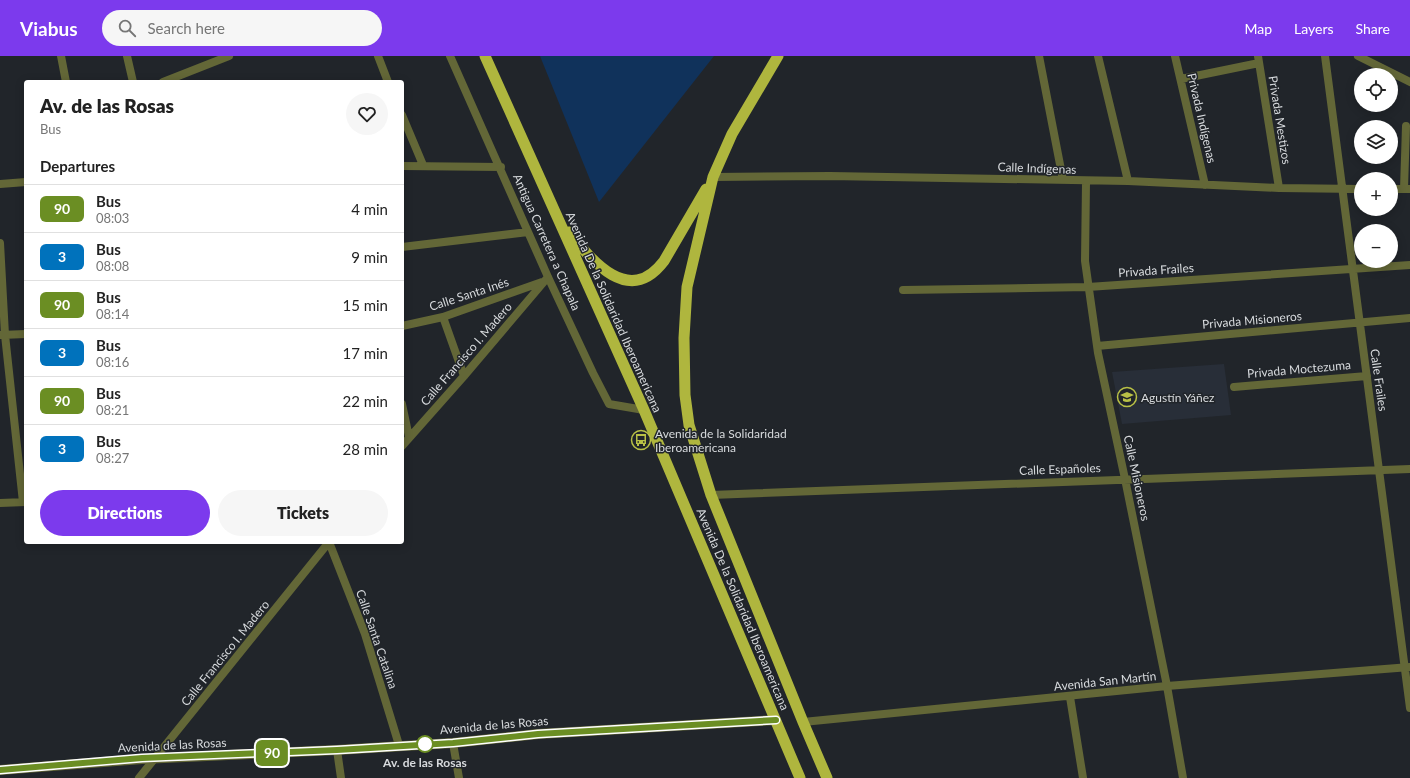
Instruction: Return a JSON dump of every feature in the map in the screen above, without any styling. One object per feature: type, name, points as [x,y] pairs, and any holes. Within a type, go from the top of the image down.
[{"type":"highway","name":"Avenida De la Solidaridad Iberoamericana","points":[[485,56],[644,410],[800,778]]},
{"type":"highway","name":"Avenida De la Solidaridad Iberoamericana","points":[[778,56],[732,134],[713,177],[687,287],[684,338],[685,395],[689,425],[711,495],[803,722],[828,778]]},
{"type":"highway","points":[[560,221],[593,262],[602,270],[614,277],[626,280],[642,278],[658,268],[664,261],[713,177]]},
{"type":"street","points":[[61,56],[66,80]]},
{"type":"street","points":[[127,56],[133,80]]},
{"type":"street","points":[[168,80],[229,56]]},
{"type":"street","points":[[378,56],[387,80]]},
{"type":"street","name":"Antigua Carretera a Chapala","points":[[450,56],[501,167],[546,279],[609,404],[644,410]]},
{"type":"street","points":[[1039,56],[1063,180]]},
{"type":"street","points":[[1098,56],[1128,181]]},
{"type":"street","name":"Privada Indígenas","points":[[1175,56],[1205,185]]},
{"type":"street","name":"Calle Frailes","points":[[1325,56],[1379,470],[1408,667],[1410,708]]},
{"type":"street","points":[[1358,56],[1410,82]]},
{"type":"street","points":[[1181,79],[1259,60]]},
{"type":"street","name":"Privada Mestizos","points":[[1259,60],[1279,188]]},
{"type":"street","points":[[404,120],[423,165]]},
{"type":"street","points":[[1406,126],[1407,189]]},
{"type":"street","points":[[404,166],[501,167]]},
{"type":"street","name":"Calle Indígenas","points":[[713,177],[830,176],[1063,180],[1086,182],[1128,181],[1279,188],[1354,189]]},
{"type":"street","points":[[0,184],[24,182]]},
{"type":"street","name":"Calle Misioneros","points":[[1086,182],[1085,261],[1096,346],[1125,479],[1167,686],[1183,778]]},
{"type":"street","points":[[404,247],[528,232]]},
{"type":"street","points":[[0,244],[2,335],[24,502],[0,503]]},
{"type":"street","name":"Privada Frailes","points":[[903,290],[1088,287],[1410,265]]},
{"type":"street","name":"Calle Santa Inés","points":[[404,326],[443,317],[546,279]]},
{"type":"street","name":"Calle Francisco I. Madero","points":[[404,444],[464,376],[546,279]]},
{"type":"street","points":[[443,317],[464,376]]},
{"type":"street","name":"Privada Misioneros","points":[[1096,346],[1410,318]]},
{"type":"street","points":[[2,335],[24,334]]},
{"type":"street","name":"Privada Moctezuma","points":[[1234,387],[1367,376]]},
{"type":"street","points":[[404,414],[409,438]]},
{"type":"street","name":"Calle Españoles","points":[[711,495],[1410,469]]},
{"type":"street","name":"Calle Francisco I. Madero","points":[[139,778],[157,758],[327,544]]},
{"type":"street","name":"Calle Santa Catalina","points":[[330,544],[365,634],[399,745]]},
{"type":"street","name":"Avenida San Martín","points":[[803,722],[1070,697],[1167,686],[1408,667]]},
{"type":"street","points":[[1070,697],[1083,778]]},
{"type":"street","name":"Avenida de las Rosas","points":[[0,770],[157,758],[453,743],[538,734],[776,720]]},
{"type":"street","points":[[453,743],[459,778]]},
{"type":"street","points":[[337,750],[341,778]]},
{"type":"shaded area","points":[[540,56],[714,56],[599,202]]},
{"type":"shaded area","points":[[1224,364],[1231,415],[1122,424],[1112,372]]},
{"type":"bus line","name":"90","points":[[0,770],[142,758],[337,750],[399,745],[453,743],[538,734],[754,720],[776,720]]},
{"type":"place","name":"Agustín Yáñez","points":[[1127,397]]},
{"type":"place","name":"Avenida de la Solidaridad Iberoamericana","points":[[641,440]]},
{"type":"place","name":"Av. de las Rosas","points":[[425,744]]}]
